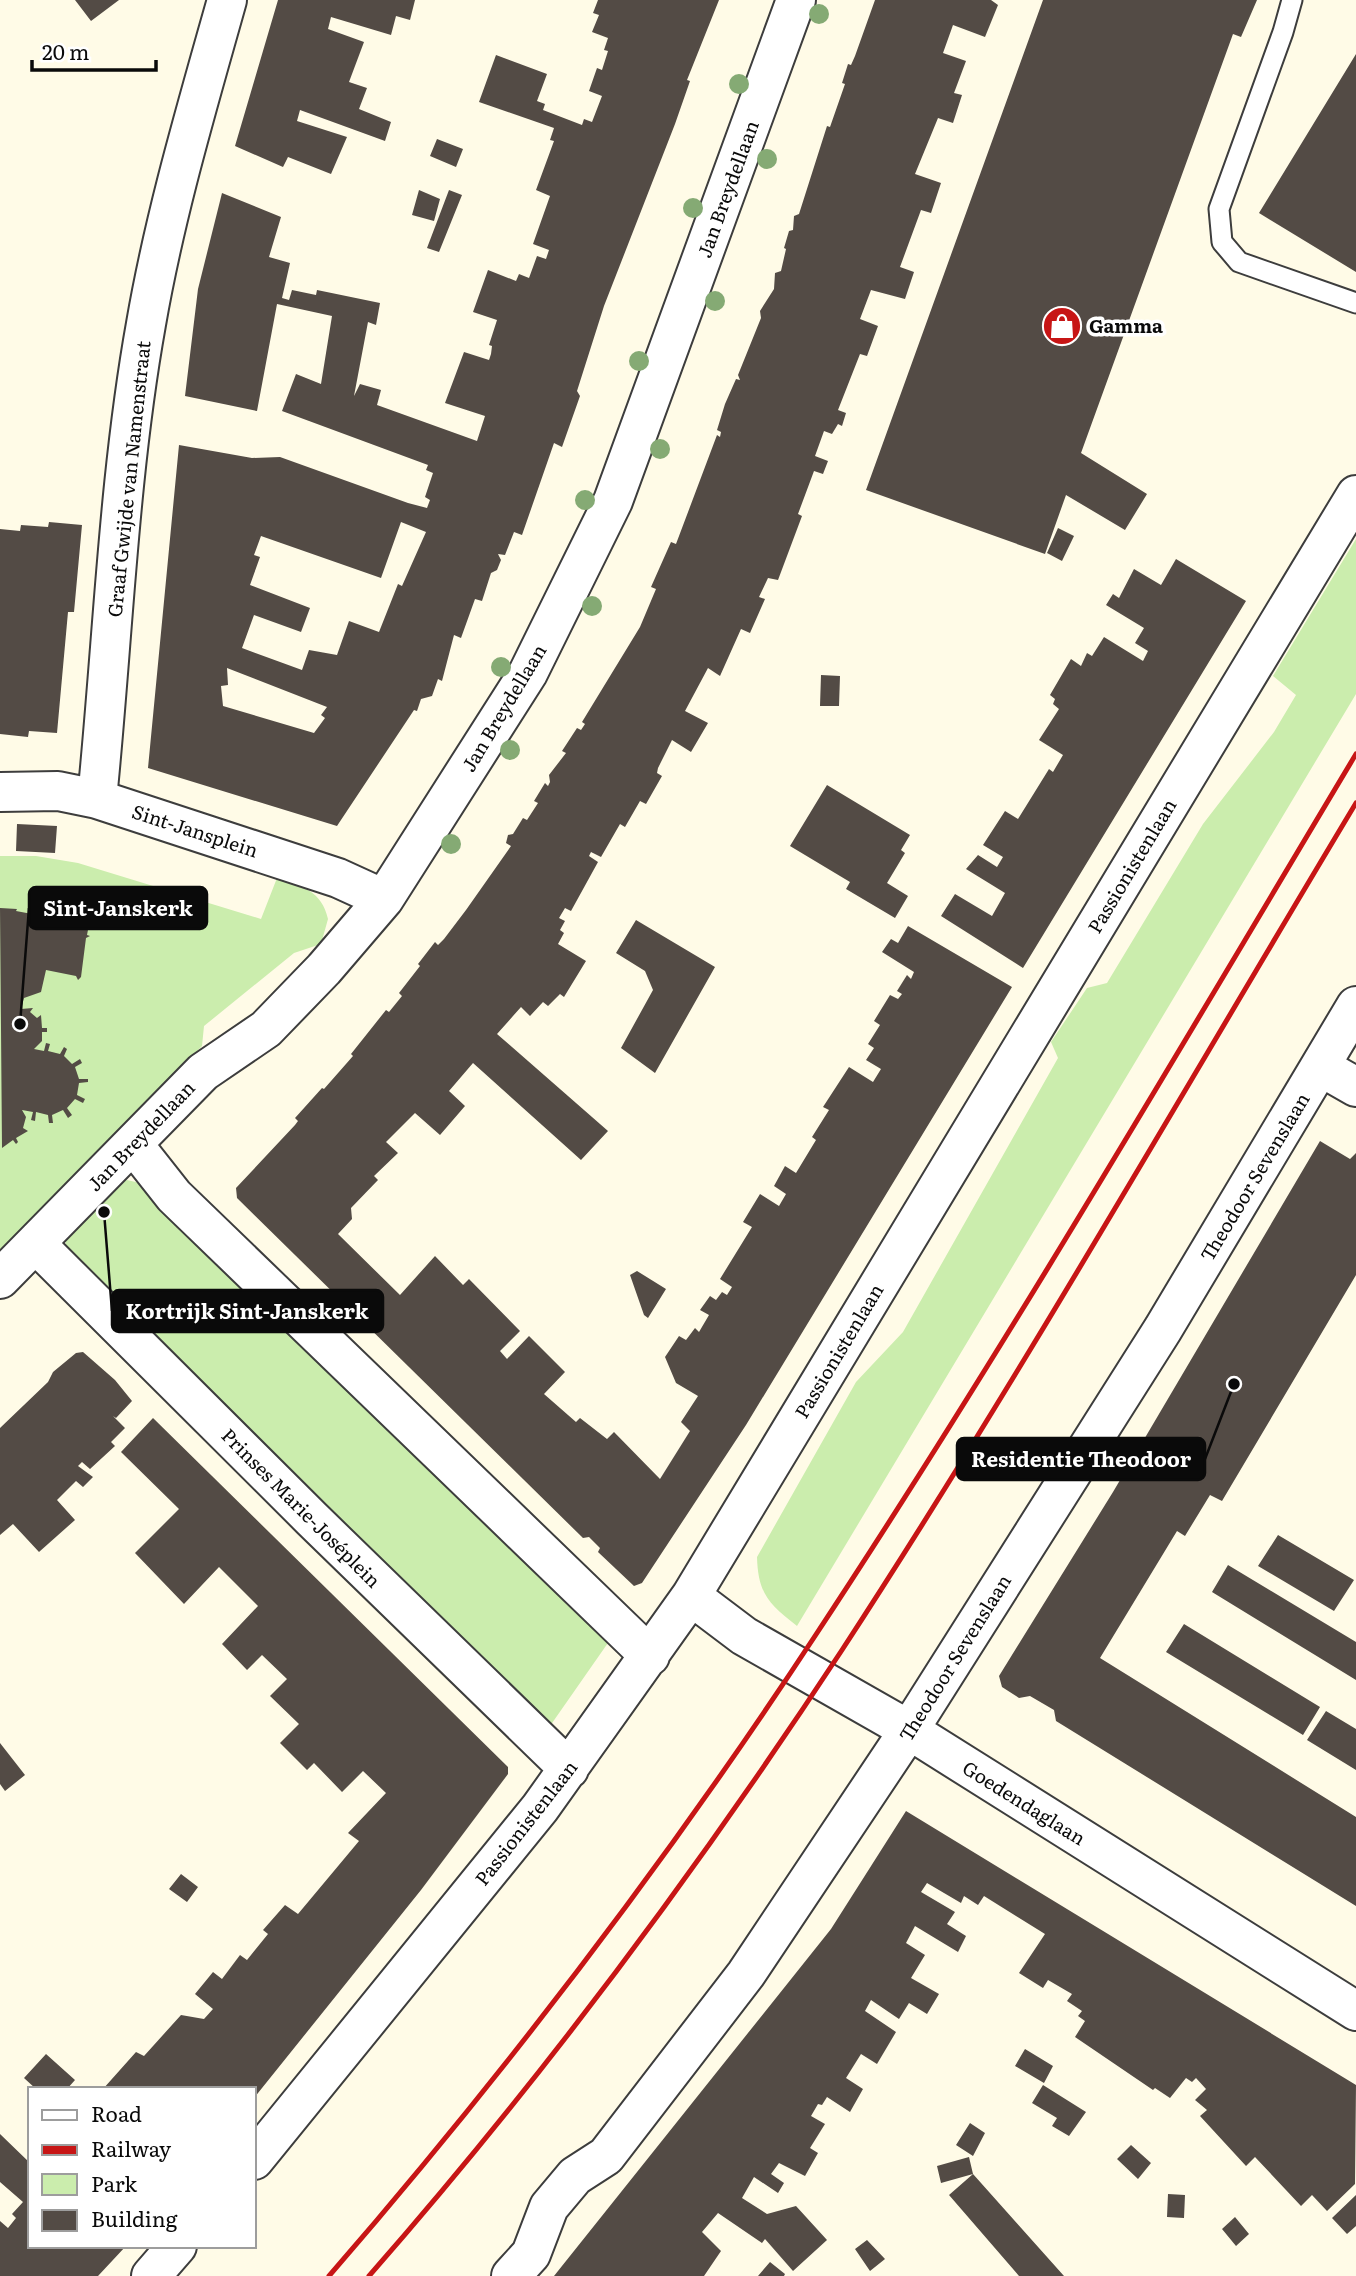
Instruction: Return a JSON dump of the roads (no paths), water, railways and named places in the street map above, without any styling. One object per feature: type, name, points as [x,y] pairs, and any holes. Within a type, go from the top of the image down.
[{"type":"street","name":"Graaf Gwijde van Namenstraat","points":[[97,799],[132,413],[145,326],[161,240],[227,0]]},
{"type":"street","name":"Jan Breydellaan","points":[[0,1279],[203,1072],[266,1029],[324,969],[384,899],[528,673],[613,501],[796,0]]},
{"type":"street","name":"Passionistenlaan","points":[[256,2158],[569,1769],[691,1597],[1356,495]]},
{"type":"street","name":"Sint-Jansplein","points":[[0,792],[58,791],[97,799],[338,878],[384,899]]},
{"type":"street","name":"Theodoor Sevenslaan","points":[[511,2276],[531,2253],[549,2207],[576,2176],[606,2157],[746,1974],[909,1730],[1163,1328],[1356,1006]]},
{"type":"street","points":[[1321,1067],[1356,1087]]},
{"type":"street","points":[[133,1144],[174,1196],[650,1656]]},
{"type":"street","name":"Prinses Marie-Joséplein","points":[[36,1244],[312,1519],[569,1769]]},
{"type":"street","name":"Goedendaglaan","points":[[691,1597],[744,1636],[909,1730],[1352,1999]]},
{"type":"street","points":[[151,2276],[175,2248]]},
{"type":"lane","points":[[1292,0],[1283,32],[1220,201],[1219,233],[1227,249],[1239,262],[1356,303]]},
{"type":"railway","points":[[329,2276],[521,2044],[643,1884],[759,1720],[886,1528],[1023,1308],[1356,754]]},
{"type":"railway","points":[[369,2276],[557,2049],[675,1892],[788,1731],[974,1441],[1356,803]]},
{"type":"place","name":"Gamma","points":[[1062,326]]},
{"type":"place","name":"Sint-Janskerk","points":[[20,1024]]},
{"type":"place","name":"Kortrijk Sint-Janskerk","points":[[104,1212]]},
{"type":"place","name":"Residentie Theodoor","points":[[1234,1384]]}]
